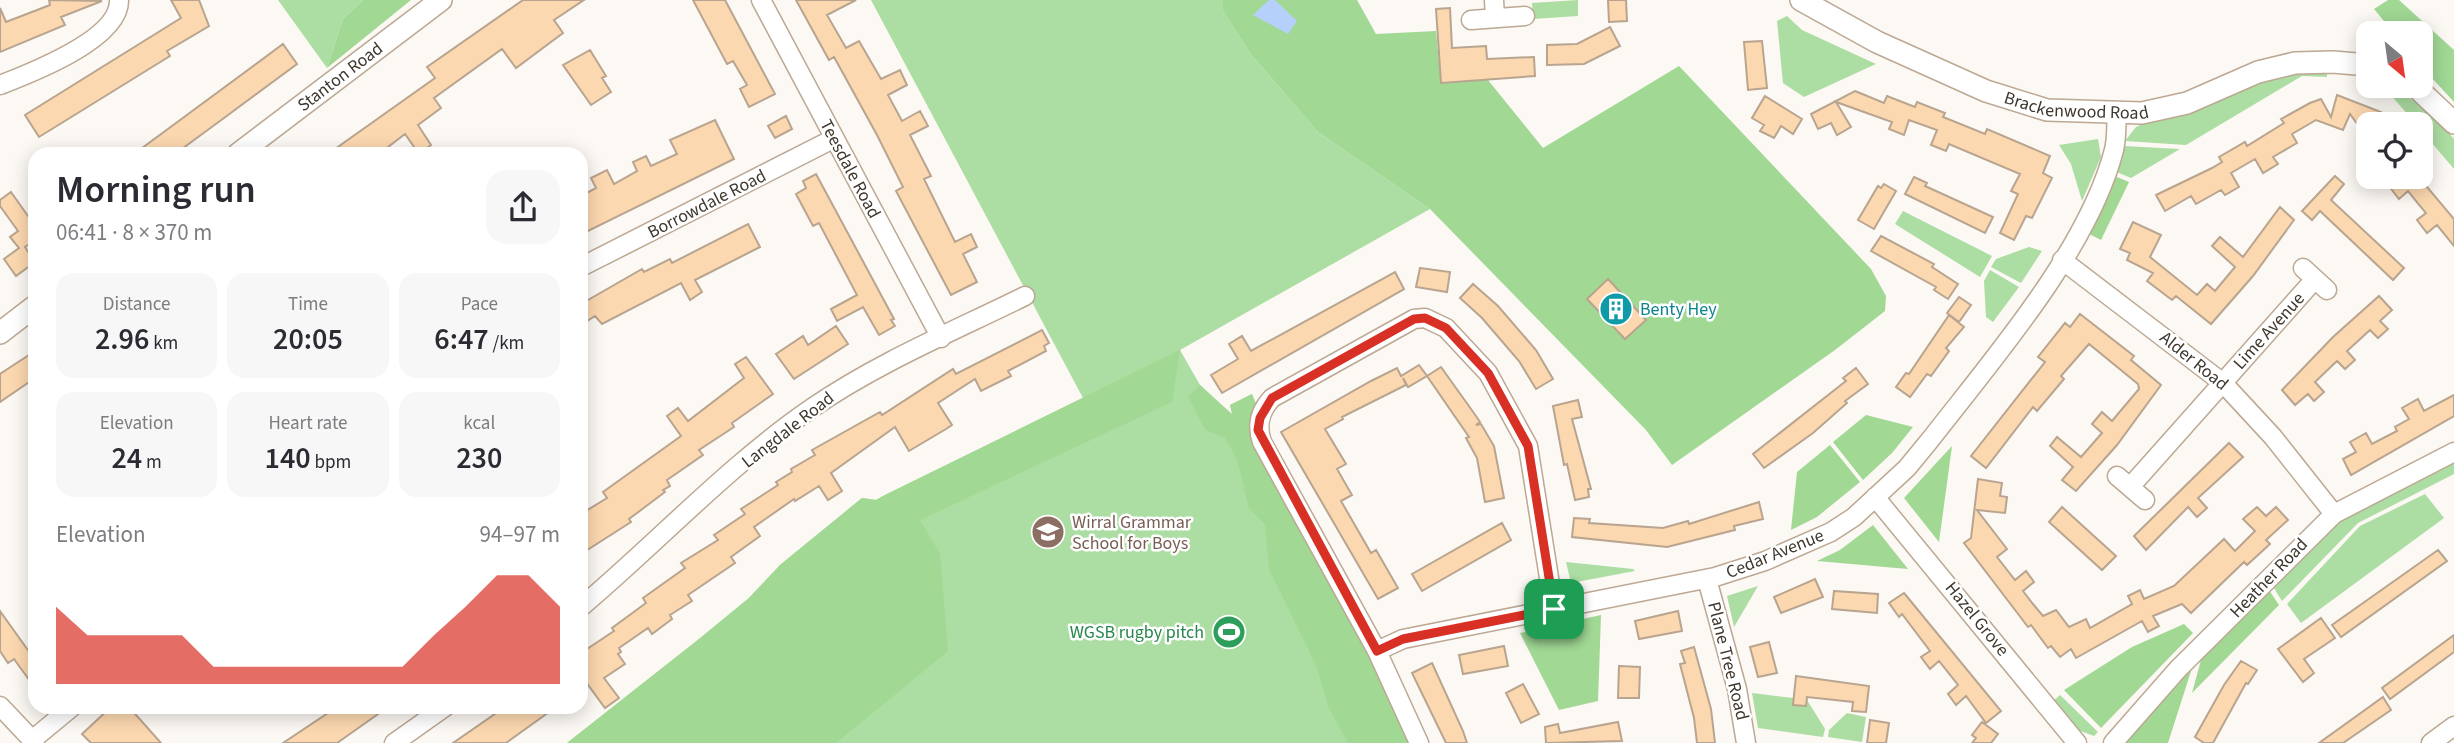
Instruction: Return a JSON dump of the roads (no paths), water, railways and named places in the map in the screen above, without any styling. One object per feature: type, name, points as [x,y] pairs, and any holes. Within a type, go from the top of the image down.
[{"type":"street","points":[[0,85],[91,41],[110,26],[119,0]]},
{"type":"street","name":"Stanton Road","points":[[247,147],[441,0]]},
{"type":"street","name":"Teesdale Road","points":[[761,0],[940,338]]},
{"type":"street","name":"Brackenwood Road","points":[[1801,0],[1877,42],[1986,91],[2047,110],[2142,113],[2187,103],[2258,72],[2295,63],[2356,64]]},
{"type":"street","points":[[1471,20],[1495,9],[1525,16]]},
{"type":"street","points":[[2428,98],[2454,123]]},
{"type":"street","name":"Cedar Avenue","points":[[1377,651],[1403,639],[1707,579],[1809,543],[1854,517],[1906,468],[1930,440],[2062,260],[2091,209],[2115,149],[2117,112]]},
{"type":"street","name":"Borrowdale Road","points":[[588,263],[833,139]]},
{"type":"street","name":"Alder Road","points":[[2062,260],[2223,383],[2273,437],[2334,514]]},
{"type":"street","name":"Lime Avenue","points":[[2145,500],[2124,481],[2223,383],[2315,279]]},
{"type":"street","name":"Langdale Road","points":[[588,601],[774,436],[838,391],[1025,296]]},
{"type":"street","points":[[0,333],[28,311]]},
{"type":"street","points":[[1419,743],[1377,651],[1262,442],[1258,430],[1260,418],[1272,398],[1414,319],[1425,318],[1439,323],[1488,373],[1528,446],[1554,609]]},
{"type":"street","name":"Heather Road","points":[[2113,743],[2178,669],[2334,514],[2454,452]]},
{"type":"street","name":"Hazel Grove","points":[[1875,497],[2077,743]]},
{"type":"street","name":"Plane Tree Road","points":[[1707,579],[1737,689],[1746,743]]},
{"type":"street","points":[[0,706],[33,742],[64,714]]},
{"type":"street","points":[[394,743],[435,714]]},
{"type":"street","points":[[2431,743],[2454,726]]},
{"type":"water","points":[[1269,0],[1275,0],[1297,21],[1288,34],[1253,15]]},
{"type":"place","name":"Benty Hey","points":[[1616,309]]},
{"type":"place","name":"Wirral Grammar School for Boys","points":[[1048,532]]},
{"type":"place","name":"WGSB rugby pitch","points":[[1229,632]]}]
